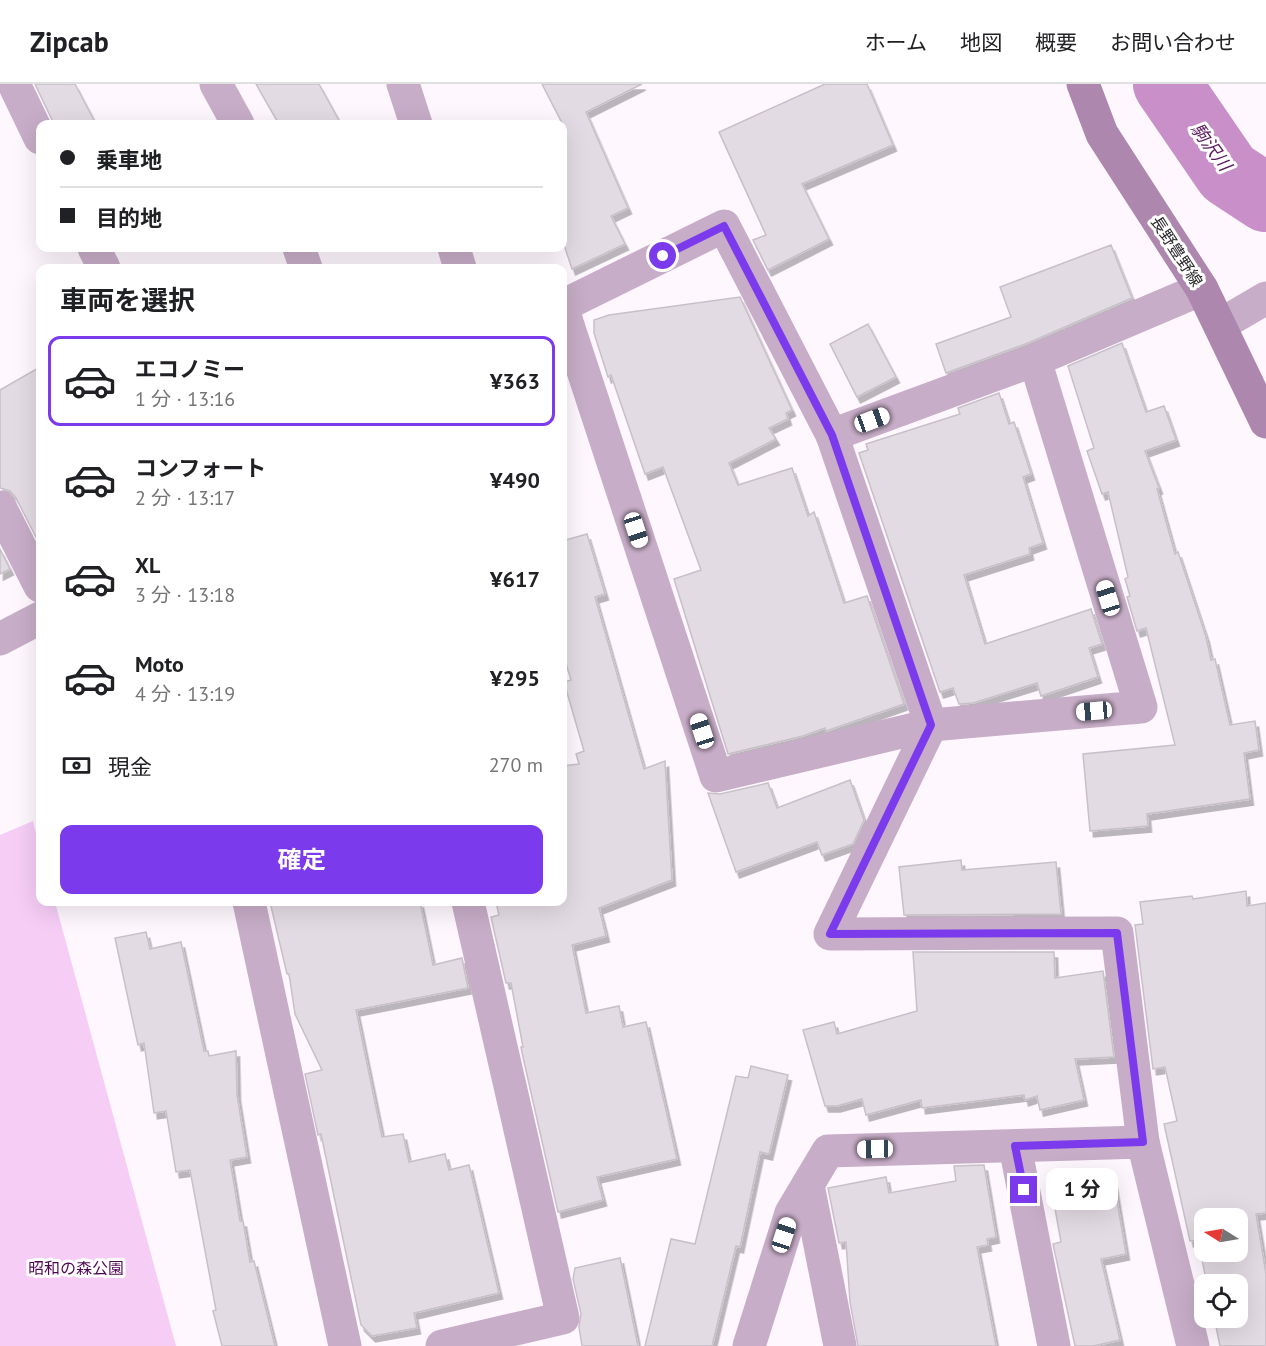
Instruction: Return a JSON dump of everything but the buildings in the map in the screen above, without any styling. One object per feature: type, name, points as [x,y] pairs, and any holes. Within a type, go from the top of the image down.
[{"type":"main road","name":"長野豊野線","points":[[1083,84],[1102,134],[1202,289],[1266,422]]},
{"type":"street","points":[[14,84],[36,130]]},
{"type":"street","points":[[216,84],[236,120]]},
{"type":"street","points":[[403,84],[415,120]]},
{"type":"street","points":[[567,304],[724,226],[832,435],[931,725],[830,934],[1117,933],[1143,1142],[1192,1346]]},
{"type":"street","points":[[832,435],[1035,360],[1202,289]]},
{"type":"street","points":[[1220,325],[1266,298]]},
{"type":"street","points":[[567,321],[717,776],[931,725],[1141,707],[1035,360]]},
{"type":"street","points":[[0,507],[36,578]]},
{"type":"street","points":[[0,639],[36,620]]},
{"type":"street","points":[[250,906],[345,1346]]},
{"type":"street","points":[[442,1346],[563,1318],[469,906]]},
{"type":"street","points":[[749,1346],[791,1213],[828,1151],[1143,1142]]},
{"type":"street","points":[[1015,1146],[1054,1346]]},
{"type":"street","points":[[808,1185],[840,1346]]},
{"type":"green space","name":"昭和の森公園","points":[[33,821],[36,833],[36,906],[56,906],[176,1346],[0,1346],[0,835]]},
{"type":"waterway","name":"駒沢川","points":[[1167,84],[1228,173],[1266,198]]},
{"type":"route","points":[[663,256],[724,226],[832,435],[931,725],[830,934],[1117,933],[1143,1142],[1015,1146],[1024,1190]]}]
